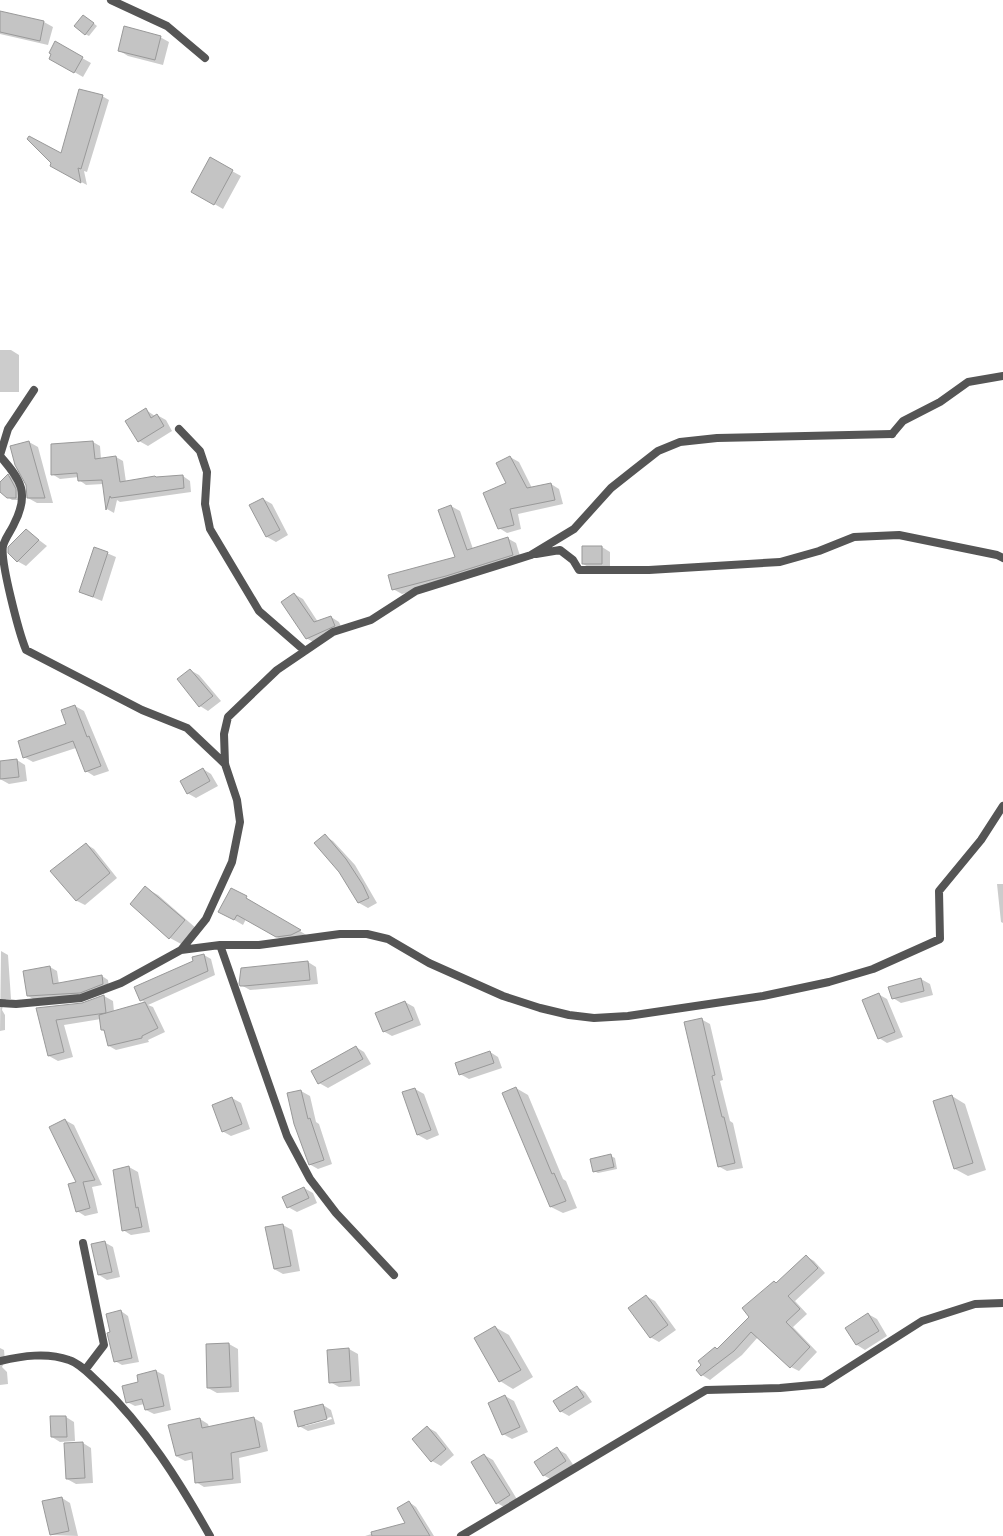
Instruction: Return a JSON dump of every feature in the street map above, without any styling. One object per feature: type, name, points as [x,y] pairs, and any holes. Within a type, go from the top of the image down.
[{"type":"street","points":[[111,0],[167,26],[205,58]]},
{"type":"street","points":[[531,555],[574,529],[611,488],[658,451],[680,442],[717,438],[892,434],[904,421],[940,402],[968,382],[1003,376]]},
{"type":"street","points":[[34,390],[8,429],[0,456],[17,475],[22,492],[21,510],[2,546],[3,563],[19,634],[26,650],[142,710],[187,728],[225,764]]},
{"type":"street","points":[[179,429],[200,451],[207,472],[205,504],[210,529],[258,611],[305,651]]},
{"type":"street","points":[[181,950],[206,919],[232,862],[240,822],[237,800],[225,764],[224,734],[228,717],[277,670],[333,632],[371,620],[416,591],[531,555],[560,550],[573,560],[579,570],[671,569],[780,562],[819,551],[854,537],[899,535],[967,548],[1003,558]]},
{"type":"street","points":[[0,1004],[82,998],[121,983],[181,950],[220,945],[259,945],[340,934],[366,934],[388,939],[429,963],[503,996],[547,1010],[594,1018],[628,1016],[763,996],[829,982],[873,969],[940,939],[939,891],[981,840],[1003,806]]},
{"type":"street","points":[[220,945],[287,1136],[306,1173],[336,1213],[394,1275]]},
{"type":"street","points":[[83,1243],[104,1345],[85,1370]]},
{"type":"street","points":[[461,1536],[706,1390],[780,1388],[823,1384],[922,1321],[975,1304],[1003,1303]]},
{"type":"street","points":[[0,1361],[24,1356],[56,1356],[71,1361],[85,1370],[119,1402],[148,1438],[184,1490],[210,1536]]},
{"type":"building","points":[[0,11],[44,21],[40,41],[0,32]]},
{"type":"building","points":[[83,15],[94,23],[85,35],[74,26]]},
{"type":"building","points":[[124,26],[161,36],[155,60],[118,51]]},
{"type":"building","points":[[55,41],[83,57],[74,73],[49,59],[51,54],[49,53]]},
{"type":"building","points":[[79,89],[103,95],[81,169],[78,168],[81,183],[50,166],[51,163],[27,139],[29,136],[61,153]]},
{"type":"building","points":[[210,157],[233,170],[214,205],[191,192]]},
{"type":"building","points":[[146,408],[151,418],[157,414],[164,426],[138,442],[125,421]]},
{"type":"building","points":[[29,441],[45,498],[27,498],[26,485],[15,465],[10,446]]},
{"type":"building","points":[[93,441],[95,459],[116,456],[120,482],[155,476],[183,475],[184,488],[111,498],[110,496],[106,510],[102,480],[78,481],[77,473],[51,475],[51,444]]},
{"type":"building","points":[[510,456],[527,488],[551,483],[555,500],[510,509],[514,525],[498,529],[483,493],[506,483],[496,463]]},
{"type":"building","points":[[8,474],[16,489],[16,498],[7,498],[0,492],[0,482]]},
{"type":"building","points":[[263,498],[280,530],[266,537],[249,505]]},
{"type":"building","points":[[451,505],[467,550],[508,537],[513,555],[446,576],[392,590],[388,575],[455,557],[438,510]]},
{"type":"building","points":[[26,529],[39,540],[17,562],[8,553],[8,547]]},
{"type":"building","points":[[582,546],[602,546],[602,564],[582,564]]},
{"type":"building","points":[[94,547],[108,552],[93,597],[79,592]]},
{"type":"building","points":[[294,593],[314,622],[331,616],[335,626],[306,639],[281,602]]},
{"type":"building","points":[[190,669],[213,696],[199,707],[177,679]]},
{"type":"building","points":[[75,705],[87,737],[89,736],[101,766],[85,772],[73,741],[23,758],[18,741],[66,724],[61,710]]},
{"type":"building","points":[[17,759],[19,777],[0,779],[0,761]]},
{"type":"building","points":[[203,768],[210,781],[187,794],[180,781]]},
{"type":"building","points":[[325,834],[346,859],[363,885],[369,898],[358,903],[339,872],[314,843]]},
{"type":"building","points":[[86,843],[110,873],[76,901],[50,871]]},
{"type":"building","points":[[145,886],[185,920],[169,939],[130,904]]},
{"type":"building","points":[[231,888],[247,896],[246,898],[301,930],[291,935],[276,937],[237,915],[234,920],[218,912]]},
{"type":"building","points":[[204,954],[208,971],[140,1001],[134,987],[193,961],[192,957]]},
{"type":"building","points":[[308,961],[310,980],[244,986],[240,986],[239,984],[241,968]]},
{"type":"building","points":[[50,966],[53,984],[102,975],[103,984],[80,993],[27,996],[23,971]]},
{"type":"building","points":[[921,978],[924,991],[892,999],[888,987]]},
{"type":"building","points":[[879,993],[895,1032],[878,1039],[862,1000]]},
{"type":"building","points":[[104,995],[106,1013],[56,1020],[64,1052],[48,1056],[36,1008],[82,1003]]},
{"type":"building","points":[[405,1001],[413,1020],[383,1032],[375,1013]]},
{"type":"building","points":[[145,1002],[158,1028],[142,1036],[142,1038],[108,1046],[104,1030],[101,1030],[99,1015]]},
{"type":"building","points":[[702,1018],[715,1075],[712,1076],[735,1163],[718,1167],[684,1022]]},
{"type":"building","points":[[356,1046],[363,1059],[318,1084],[311,1071]]},
{"type":"building","points":[[490,1051],[494,1063],[459,1075],[455,1063]]},
{"type":"building","points":[[516,1087],[552,1174],[554,1173],[566,1201],[550,1207],[502,1093]]},
{"type":"building","points":[[415,1088],[431,1130],[417,1135],[402,1092]]},
{"type":"building","points":[[301,1090],[308,1119],[310,1118],[324,1160],[309,1165],[294,1124],[287,1093]]},
{"type":"building","points":[[952,1095],[973,1163],[954,1169],[933,1101]]},
{"type":"building","points":[[232,1097],[242,1124],[222,1132],[212,1105]]},
{"type":"building","points":[[65,1119],[95,1180],[83,1182],[90,1208],[76,1212],[68,1184],[76,1182],[49,1127]]},
{"type":"building","points":[[611,1154],[614,1167],[593,1172],[590,1159]]},
{"type":"building","points":[[129,1166],[136,1208],[138,1207],[142,1227],[122,1231],[113,1170]]},
{"type":"building","points":[[304,1187],[309,1198],[287,1208],[282,1197]]},
{"type":"building","points":[[283,1224],[291,1266],[274,1269],[265,1227]]},
{"type":"building","points":[[105,1241],[112,1272],[98,1275],[91,1244]]},
{"type":"building","points":[[806,1255],[818,1268],[788,1296],[800,1309],[786,1322],[810,1347],[790,1368],[751,1332],[734,1351],[701,1376],[696,1370],[701,1365],[698,1361],[715,1347],[717,1349],[749,1317],[742,1308],[774,1281],[776,1283]]},
{"type":"building","points":[[646,1295],[668,1325],[650,1338],[628,1308]]},
{"type":"building","points":[[121,1310],[132,1358],[114,1362],[107,1333],[110,1332],[106,1314]]},
{"type":"building","points":[[868,1313],[879,1331],[856,1345],[845,1328]]},
{"type":"building","points":[[495,1326],[521,1370],[499,1382],[474,1338]]},
{"type":"building","points":[[229,1343],[231,1387],[207,1388],[206,1344]]},
{"type":"building","points":[[349,1348],[351,1381],[329,1383],[327,1350]]},
{"type":"building","points":[[156,1370],[164,1406],[145,1410],[142,1399],[126,1403],[122,1386],[138,1382],[137,1375]]},
{"type":"building","points":[[577,1386],[584,1397],[560,1412],[553,1401]]},
{"type":"building","points":[[505,1395],[520,1427],[502,1435],[488,1403]]},
{"type":"building","points":[[323,1404],[327,1419],[298,1427],[294,1411]]},
{"type":"building","points":[[50,1416],[66,1416],[67,1437],[51,1437]]},
{"type":"building","points":[[254,1417],[260,1447],[231,1453],[233,1479],[195,1483],[192,1452],[176,1456],[168,1425],[200,1418],[202,1428]]},
{"type":"building","points":[[427,1426],[446,1449],[431,1462],[412,1439]]},
{"type":"building","points":[[83,1442],[85,1478],[66,1479],[64,1443]]},
{"type":"building","points":[[557,1447],[566,1461],[543,1476],[534,1462]]},
{"type":"building","points":[[484,1454],[510,1495],[496,1504],[471,1462]]},
{"type":"building","points":[[62,1497],[69,1531],[50,1535],[42,1501]]},
{"type":"building","points":[[409,1501],[430,1536],[372,1536],[371,1532],[405,1523],[397,1508]]}]
